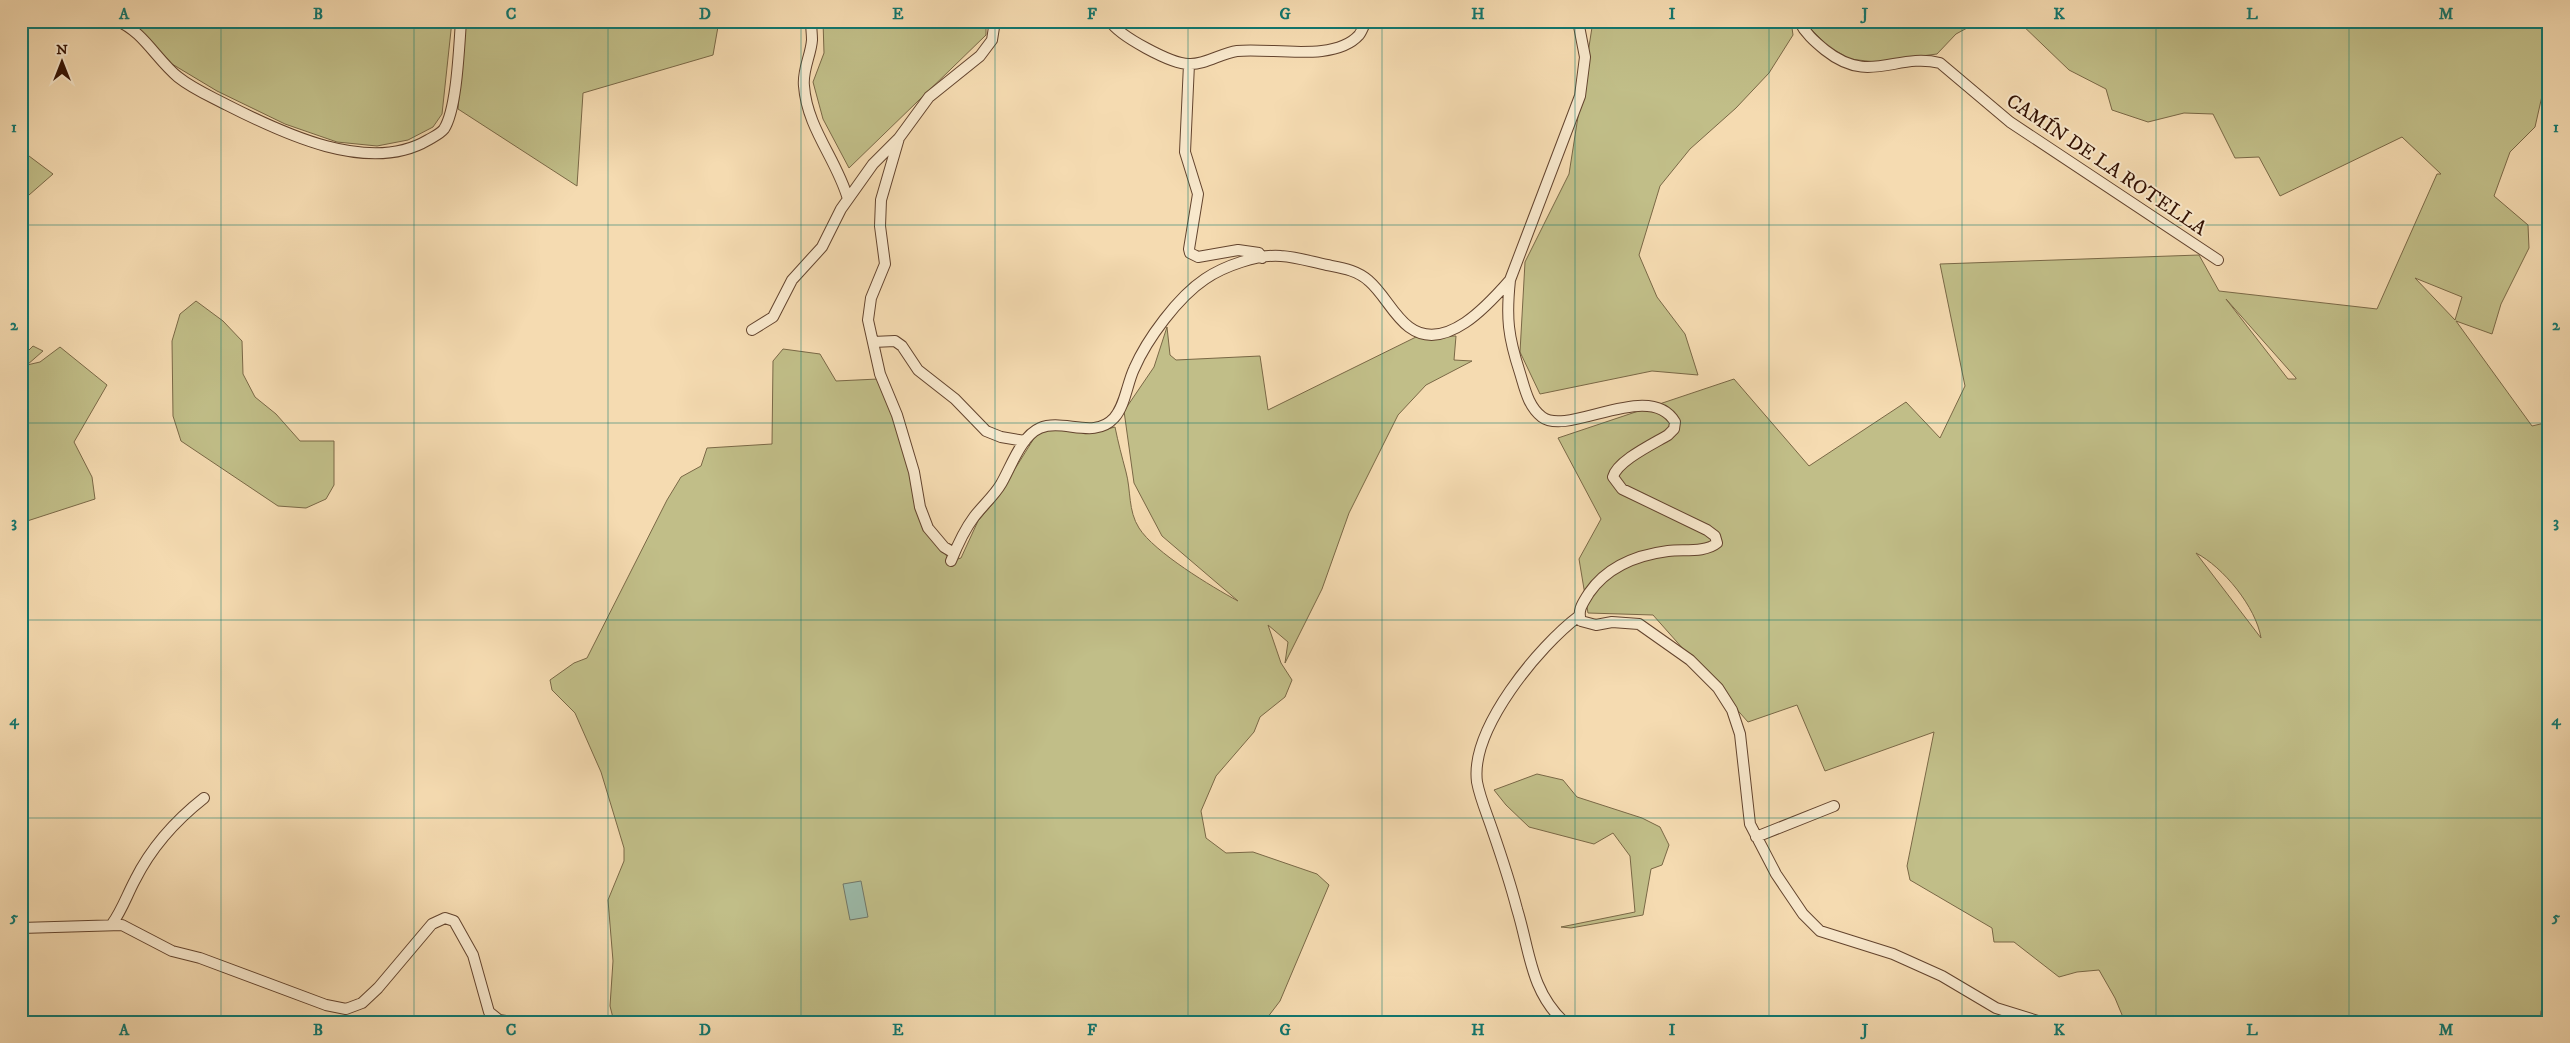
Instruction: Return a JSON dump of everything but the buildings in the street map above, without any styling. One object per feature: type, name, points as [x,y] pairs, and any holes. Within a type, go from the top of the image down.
[{"type":"street","points":[[116,21],[133,30],[177,76],[193,87],[258,121],[321,146],[350,152],[386,152],[416,147],[443,130],[451,113],[461,21]]},
{"type":"street","points":[[811,21],[812,40],[803,84],[807,104],[813,124],[842,177],[848,199]]},
{"type":"street","points":[[752,330],[773,317],[792,280],[822,247],[848,199],[873,164],[899,138],[929,97],[980,56],[992,40],[995,21]]},
{"type":"street","points":[[1110,21],[1114,28],[1129,40],[1189,64],[1236,51],[1311,51],[1342,46],[1359,35],[1366,21]]},
{"type":"street","points":[[1578,21],[1585,57],[1580,96],[1510,280],[1507,311],[1509,339],[1528,399],[1543,418],[1553,421],[1633,406],[1656,408],[1671,415],[1675,422],[1674,429],[1668,435],[1621,464],[1613,477],[1622,489],[1707,530],[1715,536],[1717,543],[1704,549],[1668,551],[1642,557],[1616,567],[1596,584],[1581,606],[1580,621],[1587,624],[1628,621],[1639,624],[1690,660],[1718,688],[1732,710],[1740,734],[1750,824],[1776,874],[1803,914],[1820,931],[1893,954],[1942,976],[1996,1008],[2041,1022]]},
{"type":"street","name":"CAMÍN DE LA ROTELLA","points":[[1799,21],[1812,39],[1839,60],[1850,65],[1869,68],[1926,60],[1940,63],[2010,122],[2218,260]]},
{"type":"street","points":[[1189,64],[1186,152],[1198,194],[1198,206],[1189,249],[1190,253],[1198,257],[1238,250],[1259,254],[1262,258]]},
{"type":"street","points":[[899,138],[881,200],[880,226],[885,264],[868,308],[872,342],[880,374],[897,415],[914,472],[920,507],[928,528],[953,557],[974,518],[1000,485],[1025,441],[1038,428],[1048,426],[1089,428],[1102,426],[1114,418],[1134,368],[1154,335],[1183,297],[1206,278],[1232,266],[1262,258],[1291,257],[1359,273],[1370,282],[1408,327],[1421,334],[1440,334],[1460,327],[1478,314],[1510,280]]},
{"type":"street","points":[[872,342],[895,341],[902,346],[918,370],[955,399],[986,431],[1002,437],[1025,441]]},
{"type":"street","points":[[1564,1022],[1551,1010],[1537,987],[1507,872],[1479,790],[1477,768],[1480,750],[1490,726],[1531,661],[1562,629],[1579,616]]},
{"type":"street","points":[[112,924],[122,909],[143,865],[182,816],[204,798]]},
{"type":"street","points":[[1756,837],[1834,806]]},
{"type":"street","points":[[21,928],[82,928],[112,924],[122,925],[172,951],[200,958],[326,1005],[346,1009],[362,1003],[378,988],[432,924],[445,918],[454,920],[465,937],[489,1012],[499,1020],[514,1022]]},
{"type":"shaded area","points":[[132,21],[452,21],[442,114],[433,127],[408,140],[377,146],[337,142],[285,124],[217,91],[172,64]]},
{"type":"shaded area","points":[[465,21],[719,21],[713,55],[583,93],[577,186],[458,109]]},
{"type":"shaded area","points":[[823,21],[986,21],[986,35],[849,168],[823,119],[813,82],[824,53]]},
{"type":"shaded area","points":[[1593,21],[1791,21],[1793,35],[1769,73],[1736,108],[1690,149],[1660,186],[1639,255],[1657,297],[1685,334],[1698,375],[1652,371],[1540,394],[1520,352],[1525,262],[1569,174]]},
{"type":"shaded area","points":[[1808,21],[1980,21],[1956,34],[1937,54],[1875,62],[1850,59],[1829,47],[1811,29]]},
{"type":"shaded area","points":[[2018,21],[2549,21],[2549,88],[2542,96],[2535,127],[2510,152],[2494,196],[2528,225],[2529,248],[2501,304],[2492,334],[2456,321],[2532,426],[2549,422],[2549,999],[2541,1011],[2540,1022],[2125,1022],[2115,998],[2099,970],[2077,972],[2059,977],[2014,942],[1994,942],[1992,928],[1910,880],[1907,866],[1934,732],[1825,771],[1797,705],[1748,722],[1653,615],[1588,613],[1579,559],[1601,519],[1558,438],[1734,379],[1809,466],[1906,402],[1940,438],[1965,386],[1940,264],[2199,255],[2219,291],[2377,309],[2437,174],[2441,174],[2402,137],[2280,196],[2259,157],[2235,158],[2213,114],[2184,113],[2148,122],[2112,110],[2106,89],[2069,70]],"holes":[[[2415,278],[2462,297],[2455,320]],[[2226,299],[2296,378],[2288,379]],[[2196,553],[2217,568],[2237,589],[2253,614],[2261,638]]]},
{"type":"shaded area","points":[[21,150],[53,174],[21,202]]},
{"type":"shaded area","points":[[196,301],[223,321],[242,341],[243,374],[255,397],[276,414],[300,441],[334,441],[334,485],[326,499],[306,508],[278,506],[181,441],[173,416],[172,341],[180,314]]},
{"type":"shaded area","points":[[1167,327],[1170,355],[1176,360],[1260,356],[1268,410],[1416,337],[1456,336],[1454,360],[1472,361],[1426,385],[1398,415],[1349,513],[1322,589],[1285,663],[1288,642],[1268,625],[1281,663],[1292,680],[1285,697],[1260,717],[1254,732],[1216,776],[1201,811],[1206,838],[1226,853],[1253,852],[1317,874],[1329,885],[1280,1001],[1264,1022],[614,1022],[610,1006],[613,961],[608,900],[624,861],[624,848],[601,772],[575,713],[552,690],[550,680],[574,663],[587,658],[667,500],[681,477],[701,466],[707,448],[772,444],[773,361],[783,349],[820,354],[836,381],[878,379],[894,417],[913,485],[915,508],[924,529],[951,561],[961,558],[978,521],[995,501],[1036,435],[1049,429],[1092,433],[1115,427],[1128,479],[1133,515],[1139,528],[1157,548],[1170,558],[1238,601],[1162,536],[1134,483],[1124,411],[1154,367]]},
{"type":"shaded area","points":[[33,346],[43,351],[27,365],[40,362],[60,347],[107,385],[74,442],[92,477],[95,499],[21,523],[21,358]]},
{"type":"shaded area","points":[[1537,774],[1563,780],[1577,797],[1642,818],[1660,827],[1669,845],[1662,865],[1651,869],[1643,915],[1571,928],[1561,927],[1635,912],[1630,856],[1613,833],[1594,844],[1529,827],[1506,805],[1494,790]]},
{"type":"shaded area","points":[[861,881],[868,917],[850,920],[843,884]]}]
